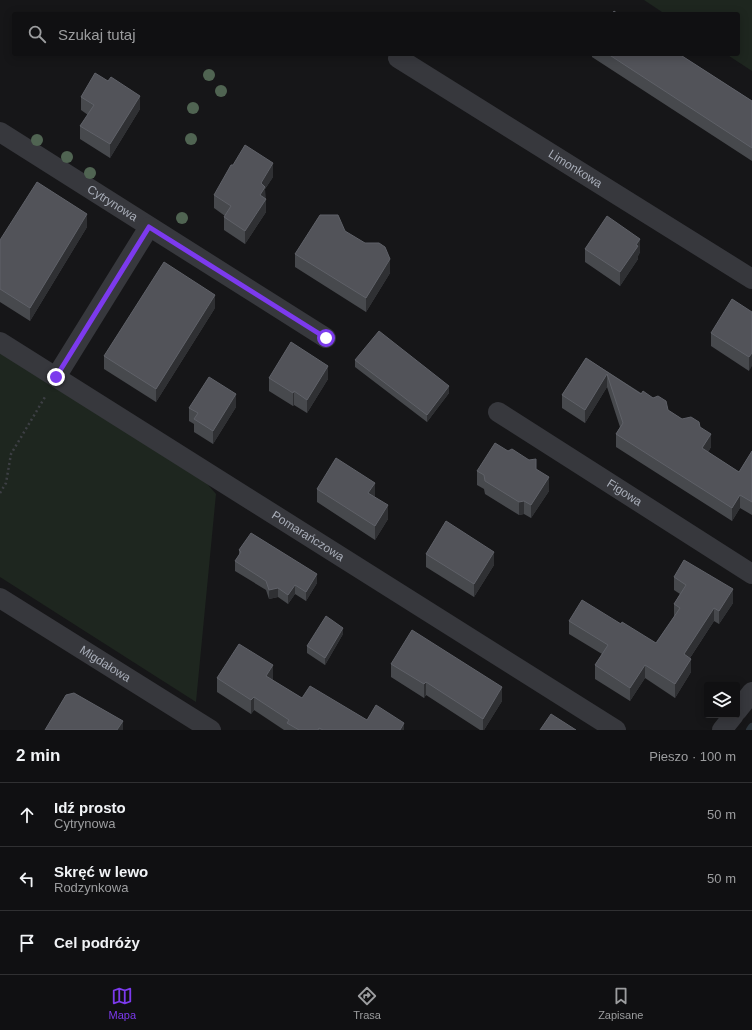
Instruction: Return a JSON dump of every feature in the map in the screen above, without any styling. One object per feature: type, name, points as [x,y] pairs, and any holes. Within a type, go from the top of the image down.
[{"type":"street","name":"Limonkowa","points":[[398,58],[752,279]]},
{"type":"street","name":"Cytrynowa","points":[[0,132],[326,338]]},
{"type":"street","points":[[56,377],[149,227]]},
{"type":"street","name":"Pomarańczowa","points":[[0,342],[616,730]]},
{"type":"street","name":"Figowa","points":[[498,412],[752,574]]},
{"type":"street","name":"Migdałowa","points":[[0,598],[210,730]]},
{"type":"street","points":[[740,707],[752,692]]},
{"type":"street","points":[[722,730],[732,718]]},
{"type":"path","points":[[0,493],[6,483],[11,454],[56,377]]},
{"type":"shaded area","points":[[644,0],[752,0],[752,71],[729,56],[740,56],[740,12],[662,12]]},
{"type":"shaded area","points":[[0,344],[189,463],[216,494],[196,702],[0,577]]},
{"type":"building","points":[[611,56],[682,56],[752,101],[752,148]]},
{"type":"building","points":[[95,73],[108,81],[111,77],[140,96],[110,144],[80,126],[94,105],[81,97]]},
{"type":"building","points":[[245,145],[273,163],[261,183],[265,187],[260,195],[266,199],[245,231],[224,217],[231,206],[214,195],[231,165],[233,165]]},
{"type":"building","points":[[37,182],[87,214],[30,308],[0,289],[0,240]]},
{"type":"building","points":[[320,215],[338,215],[345,231],[365,243],[379,243],[385,247],[390,259],[366,298],[295,254]]},
{"type":"building","points":[[607,216],[640,239],[636,245],[638,246],[620,272],[585,249]]},
{"type":"building","points":[[164,262],[215,295],[156,389],[104,356]]},
{"type":"building","points":[[732,299],[752,312],[752,353],[749,357],[711,333]]},
{"type":"building","points":[[379,331],[449,386],[427,415],[355,360]]},
{"type":"building","points":[[291,342],[328,366],[307,400],[294,391],[293,393],[269,378]]},
{"type":"building","points":[[586,358],[641,394],[643,391],[653,398],[658,396],[666,401],[668,410],[682,419],[691,417],[699,422],[700,427],[711,434],[702,448],[739,472],[752,451],[752,502],[740,495],[732,508],[616,434],[623,423],[607,374],[585,410],[562,395]]},
{"type":"building","points":[[209,377],[236,394],[213,431],[194,419],[198,413],[189,408]]},
{"type":"building","points":[[495,443],[508,451],[512,449],[529,460],[536,459],[536,469],[549,477],[531,505],[524,501],[519,502],[485,481],[484,475],[477,471]]},
{"type":"building","points":[[336,458],[375,483],[368,493],[388,505],[375,526],[317,489]]},
{"type":"building","points":[[446,521],[494,552],[474,584],[426,554]]},
{"type":"building","points":[[251,533],[317,574],[306,592],[295,585],[288,595],[278,588],[269,590],[266,581],[235,561],[241,552],[239,550]]},
{"type":"building","points":[[684,560],[733,589],[719,611],[714,608],[684,654],[691,659],[675,684],[645,665],[630,688],[595,665],[608,645],[569,621],[582,600],[656,643],[680,608],[674,604],[686,585],[674,577]]},
{"type":"building","points":[[326,616],[343,628],[325,658],[307,646]]},
{"type":"building","points":[[412,630],[502,687],[483,719],[426,682],[424,684],[391,664]]},
{"type":"building","points":[[239,644],[273,665],[266,676],[302,698],[310,686],[367,720],[376,705],[404,723],[400,730],[323,730],[319,728],[318,730],[299,730],[287,723],[289,720],[254,697],[251,700],[217,678]]},
{"type":"building","points":[[74,693],[123,721],[117,730],[45,730],[66,695]]},
{"type":"building","points":[[551,714],[576,730],[540,730]]},
{"type":"route","points":[[56,377],[149,227],[326,338]]}]
